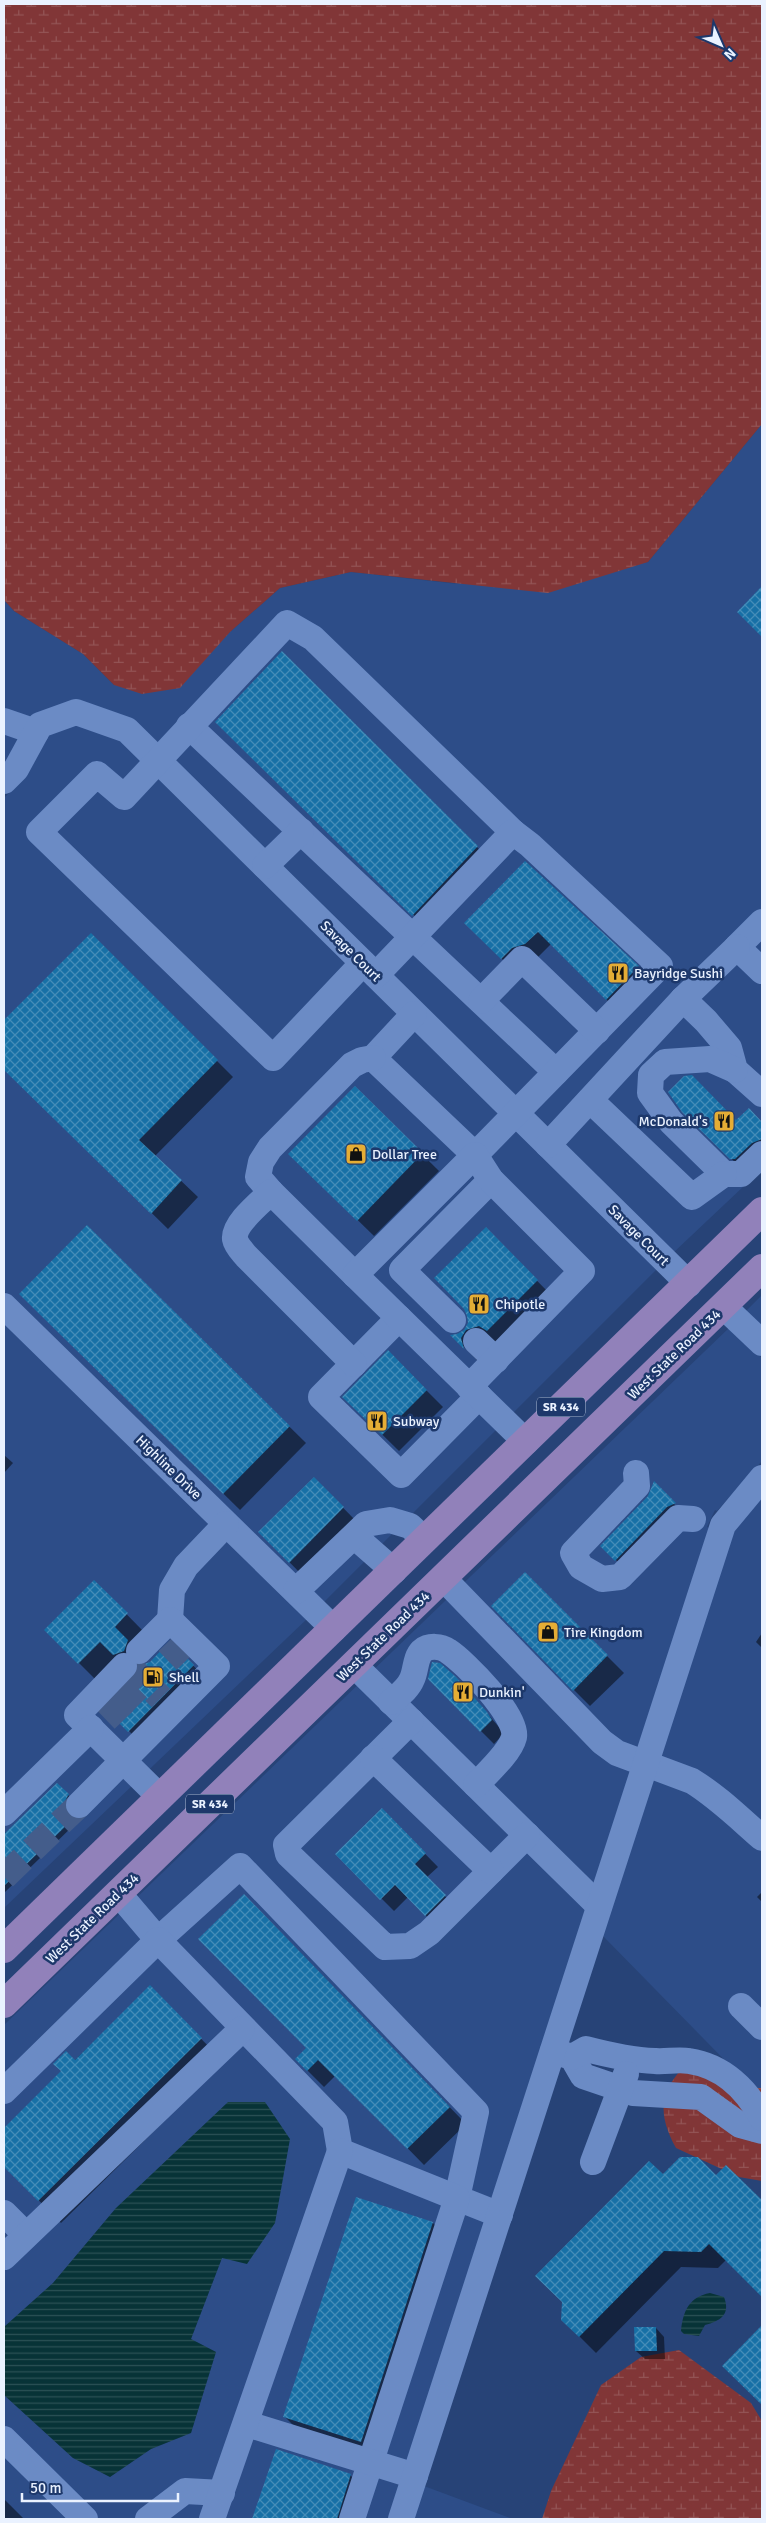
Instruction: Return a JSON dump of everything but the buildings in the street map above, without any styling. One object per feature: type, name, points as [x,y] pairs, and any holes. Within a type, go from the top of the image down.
[{"type":"main road","name":"SR 434","points":[[4,1949],[762,1211]]},
{"type":"main road","points":[[723,1306],[721,1293],[723,1274],[736,1238]]},
{"type":"main road","name":"West State Road 434","points":[[4,2004],[762,1268]]},
{"type":"main road","points":[[679,1349],[690,1310],[689,1284]]},
{"type":"street","points":[[355,1275],[660,966],[530,845],[513,832],[313,638],[287,623],[124,797],[97,774],[39,832],[273,1058],[369,969],[413,937],[513,832]]},
{"type":"street","name":"Savage Court","points":[[4,781],[16,769],[40,725],[76,712],[127,730],[689,1284]]},
{"type":"street","points":[[4,721],[36,732]]},
{"type":"street","points":[[189,726],[556,1072]]},
{"type":"street","points":[[265,866],[300,831]]},
{"type":"street","points":[[548,1145],[683,1000],[762,922]]},
{"type":"street","points":[[737,947],[762,971]]},
{"type":"street","points":[[481,1001],[522,959],[597,1031]]},
{"type":"street","points":[[683,1000],[706,1021],[729,1048],[735,1070]]},
{"type":"street","points":[[414,1014],[373,1058],[362,1060],[352,1065],[270,1148],[258,1170],[258,1177],[271,1192],[526,1442]]},
{"type":"street","points":[[373,1058],[475,1155],[491,1180],[582,1271],[496,1360],[474,1391],[401,1476],[321,1397],[399,1318]]},
{"type":"street","points":[[724,1174],[671,1122],[660,1108],[650,1093],[651,1075],[665,1062],[683,1059],[710,1059],[735,1070],[762,1094]]},
{"type":"street","points":[[590,1100],[692,1197],[724,1174],[741,1174],[762,1154]]},
{"type":"street","points":[[453,1320],[402,1270],[491,1180]]},
{"type":"street","points":[[271,1192],[238,1226],[235,1241],[246,1256],[354,1364]]},
{"type":"street","name":"Highline Drive","points":[[4,1306],[334,1629]]},
{"type":"street","points":[[723,1306],[762,1343]]},
{"type":"street","points":[[476,1341],[496,1360]]},
{"type":"street","points":[[636,1473],[638,1486],[573,1553],[581,1567],[602,1579],[620,1577],[678,1518],[693,1519]]},
{"type":"street","points":[[401,2519],[500,2214],[562,2054],[599,1906],[723,1525],[762,1478]]},
{"type":"street","points":[[296,1591],[366,1524],[390,1520],[410,1526],[425,1540]]},
{"type":"street","points":[[160,1797],[77,1715],[136,1661],[186,1566],[226,1524]]},
{"type":"street","points":[[354,1536],[394,1570]]},
{"type":"street","points":[[443,1578],[602,1742],[617,1753],[692,1781],[732,1811],[762,1838]]},
{"type":"street","points":[[391,1702],[409,1685],[422,1651],[434,1646],[447,1650],[480,1682],[505,1709],[512,1724],[514,1737],[501,1758],[476,1785]]},
{"type":"street","points":[[79,1805],[124,1761],[152,1720],[192,1679],[217,1666],[136,1661]]},
{"type":"street","points":[[354,1665],[599,1906]]},
{"type":"street","points":[[410,1720],[286,1845],[288,1854],[385,1947],[410,1946],[429,1933],[527,1835]]},
{"type":"street","points":[[4,1813],[91,1728]]},
{"type":"street","points":[[373,1758],[491,1872]]},
{"type":"street","points":[[4,2091],[158,1940],[240,1866],[476,2112],[457,2198],[352,2519]]},
{"type":"street","points":[[118,1893],[158,1940],[242,2029],[335,2122],[340,2151],[247,2424],[212,2519]]},
{"type":"street","points":[[741,2006],[762,2028]]},
{"type":"street","points":[[4,2257],[242,2029]]},
{"type":"street","points":[[562,2054],[586,2049],[654,2061],[689,2060],[723,2072],[752,2099],[762,2118]]},
{"type":"street","points":[[562,2054],[582,2076],[627,2091],[701,2097],[740,2125],[762,2131]]},
{"type":"street","points":[[594,2162],[627,2091],[631,2058]]},
{"type":"street","points":[[701,2097],[709,2067]]},
{"type":"street","points":[[340,2151],[500,2214]]},
{"type":"street","points":[[4,2213],[26,2235]]},
{"type":"street","points":[[247,2424],[415,2476]]},
{"type":"street","points":[[4,2438],[85,2519]]},
{"type":"street","points":[[148,2519],[185,2491],[222,2493]]},
{"type":"shaded area","points":[[762,424],[762,1169],[673,1253],[78,701],[4,764],[4,600],[14,611],[83,654],[114,685],[230,632],[280,588],[351,572],[458,584],[648,562]]},
{"type":"shaded area","points":[[77,724],[121,740],[658,1268],[323,1603],[4,1291],[4,798],[24,778],[49,735]]},
{"type":"shaded area","points":[[762,1295],[762,1328],[745,1312]]},
{"type":"shaded area","points":[[4,1321],[308,1618],[4,1908]]},
{"type":"shaded area","points":[[730,1327],[762,1358],[762,1461],[717,1511],[715,1510],[707,1527],[709,1528],[388,2519],[4,2519],[4,2395],[73,2458],[110,2477],[151,2449],[191,2433],[216,2352],[191,2339],[222,2258],[116,2208],[53,2283],[4,2327],[4,2025]]},
{"type":"shaded area","points":[[762,1497],[762,2088],[752,2088],[602,1935],[733,1531]]},
{"type":"shaded area","points":[[228,2102],[265,2102],[290,2139],[275,2223],[247,2264],[222,2258],[191,2339],[216,2352],[191,2433],[151,2449],[110,2477],[73,2458],[4,2395],[4,2327],[53,2283],[116,2208]]},
{"type":"shaded area","points":[[710,2293],[724,2297],[726,2303],[725,2313],[719,2319],[705,2325],[699,2336],[684,2334],[681,2331],[683,2317],[688,2306],[697,2298]]},
{"type":"shaded area","points":[[424,2486],[513,2519],[413,2519]]},
{"type":"green space","points":[[4,4],[762,4],[762,424],[648,562],[548,593],[351,572],[280,588],[230,632],[180,688],[142,694],[114,685],[83,654],[14,611],[4,600]]},
{"type":"green space","points":[[687,2064],[752,2088],[762,2088],[762,2181],[739,2177],[676,2148],[666,2125],[664,2104],[671,2084],[677,2074]]},
{"type":"green space","points":[[679,2350],[751,2403],[762,2421],[762,2519],[542,2519],[551,2491],[601,2385],[641,2357]]},
{"type":"tunnel","points":[[168,1642],[192,1667]]},
{"type":"tunnel","points":[[127,1664],[161,1698]]},
{"type":"tunnel","points":[[119,1688],[145,1714]]},
{"type":"tunnel","points":[[106,1701],[132,1728]]},
{"type":"tunnel","points":[[4,1877],[79,1805]]},
{"type":"place","name":"Bayridge Sushi","points":[[618,973]]},
{"type":"place","name":"McDonald's","points":[[724,1121]]},
{"type":"place","name":"Dollar Tree","points":[[356,1154]]},
{"type":"place","name":"Chipotle","points":[[479,1304]]},
{"type":"place","name":"Subway","points":[[377,1421]]},
{"type":"place","name":"Tire Kingdom","points":[[548,1632]]},
{"type":"place","name":"Shell","points":[[153,1677]]},
{"type":"place","name":"Dunkin'","points":[[463,1692]]}]
